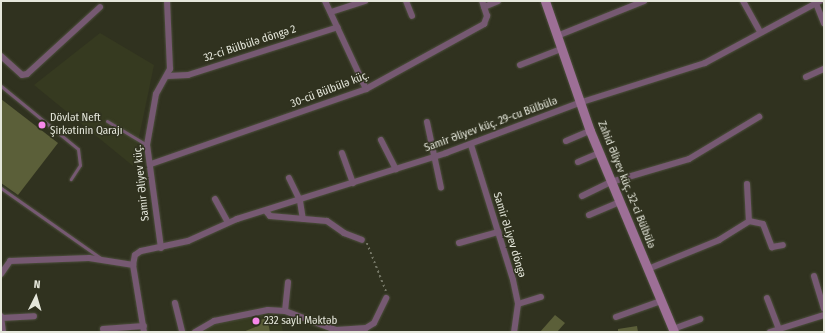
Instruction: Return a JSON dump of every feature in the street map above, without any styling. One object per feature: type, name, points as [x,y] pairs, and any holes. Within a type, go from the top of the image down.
[{"type":"street","points":[[168,1],[168,76]]},
{"type":"street","points":[[325,1],[338,26],[366,89]]},
{"type":"street","points":[[331,12],[365,1]]},
{"type":"street","points":[[406,1],[412,16]]},
{"type":"street","points":[[483,4],[498,1]]},
{"type":"street","name":"Zahid Əliyev küç. 32-ci Bülbülə","points":[[545,1],[556,36],[582,102],[590,131],[673,331]]},
{"type":"street","points":[[556,36],[644,1]]},
{"type":"street","points":[[744,1],[760,32]]},
{"type":"street","points":[[817,2],[824,23]]},
{"type":"street","name":"Samir Əliyev küç. 29-cu Bülbülə","points":[[132,264],[137,253],[161,248],[201,236],[228,222],[300,201],[471,145],[582,102],[705,63],[817,2]]},
{"type":"street","name":"30-cü Bülbülə küç.","points":[[151,164],[366,89],[484,24],[487,16],[483,4]]},
{"type":"street","points":[[1,56],[22,75],[27,74],[100,8]]},
{"type":"street","name":"32-ci Bülbülə döngə 2","points":[[168,76],[188,75],[338,26]]},
{"type":"street","points":[[520,65],[561,49]]},
{"type":"street","points":[[806,77],[824,69]]},
{"type":"street","name":"Samir Əliyev küç.","points":[[161,248],[151,164],[147,146],[156,94],[168,76]]},
{"type":"street","points":[[582,196],[611,182],[689,159],[759,117]]},
{"type":"street","points":[[427,122],[432,157],[441,188]]},
{"type":"street","points":[[566,141],[590,131]]},
{"type":"street","points":[[381,140],[396,169]]},
{"type":"street","name":"Samir ƏLiyev döngə","points":[[471,145],[498,232],[518,304],[515,331]]},
{"type":"street","points":[[342,152],[354,183]]},
{"type":"street","points":[[578,162],[599,153]]},
{"type":"street","points":[[289,178],[300,201],[302,219]]},
{"type":"street","points":[[747,184],[750,221]]},
{"type":"street","points":[[215,199],[228,222]]},
{"type":"street","points":[[589,215],[620,202]]},
{"type":"street","points":[[266,211],[270,216],[327,221],[344,234],[362,240]]},
{"type":"street","points":[[648,269],[719,240],[750,221],[763,224],[772,247],[783,245]]},
{"type":"street","points":[[459,243],[498,232]]},
{"type":"street","points":[[1,274],[10,261],[102,259],[132,264],[144,329],[103,329]]},
{"type":"street","points":[[814,276],[824,309]]},
{"type":"street","points":[[285,311],[288,282]]},
{"type":"street","points":[[518,304],[541,297]]},
{"type":"street","points":[[195,332],[214,321],[268,310],[285,311],[336,330],[366,328],[374,323],[386,298]]},
{"type":"street","points":[[767,298],[779,329]]},
{"type":"street","points":[[616,317],[661,301]]},
{"type":"street","points":[[175,303],[182,332]]},
{"type":"street","points":[[770,332],[824,315]]},
{"type":"street","points":[[2,329],[1,317],[34,316]]},
{"type":"street","points":[[673,331],[700,319]]},
{"type":"lane","points":[[1,86],[78,149],[80,164],[71,179]]},
{"type":"lane","points":[[108,122],[147,146]]},
{"type":"lane","points":[[1,188],[102,259]]},
{"type":"path","points":[[362,240],[371,250],[386,298]]},
{"type":"shaded area","points":[[100,33],[154,65],[133,166],[34,85]]},
{"type":"shaded area","name":"232 saylı Məktəb","points":[[274,313],[280,317],[283,332],[201,332],[212,325]]},
{"type":"building","points":[[1,99],[58,143],[18,195],[1,183]]},
{"type":"building","points":[[555,315],[565,323],[557,332],[540,332]]},
{"type":"building","points":[[267,318],[270,332],[243,332],[258,326],[257,321]]},
{"type":"building","points":[[637,326],[638,332],[618,332],[618,329]]},
{"type":"place","name":"Dövlət Neft Şirkətinin Qarajı","points":[[42,125]]},
{"type":"place","name":"232 saylı Məktəb","points":[[256,321]]}]
